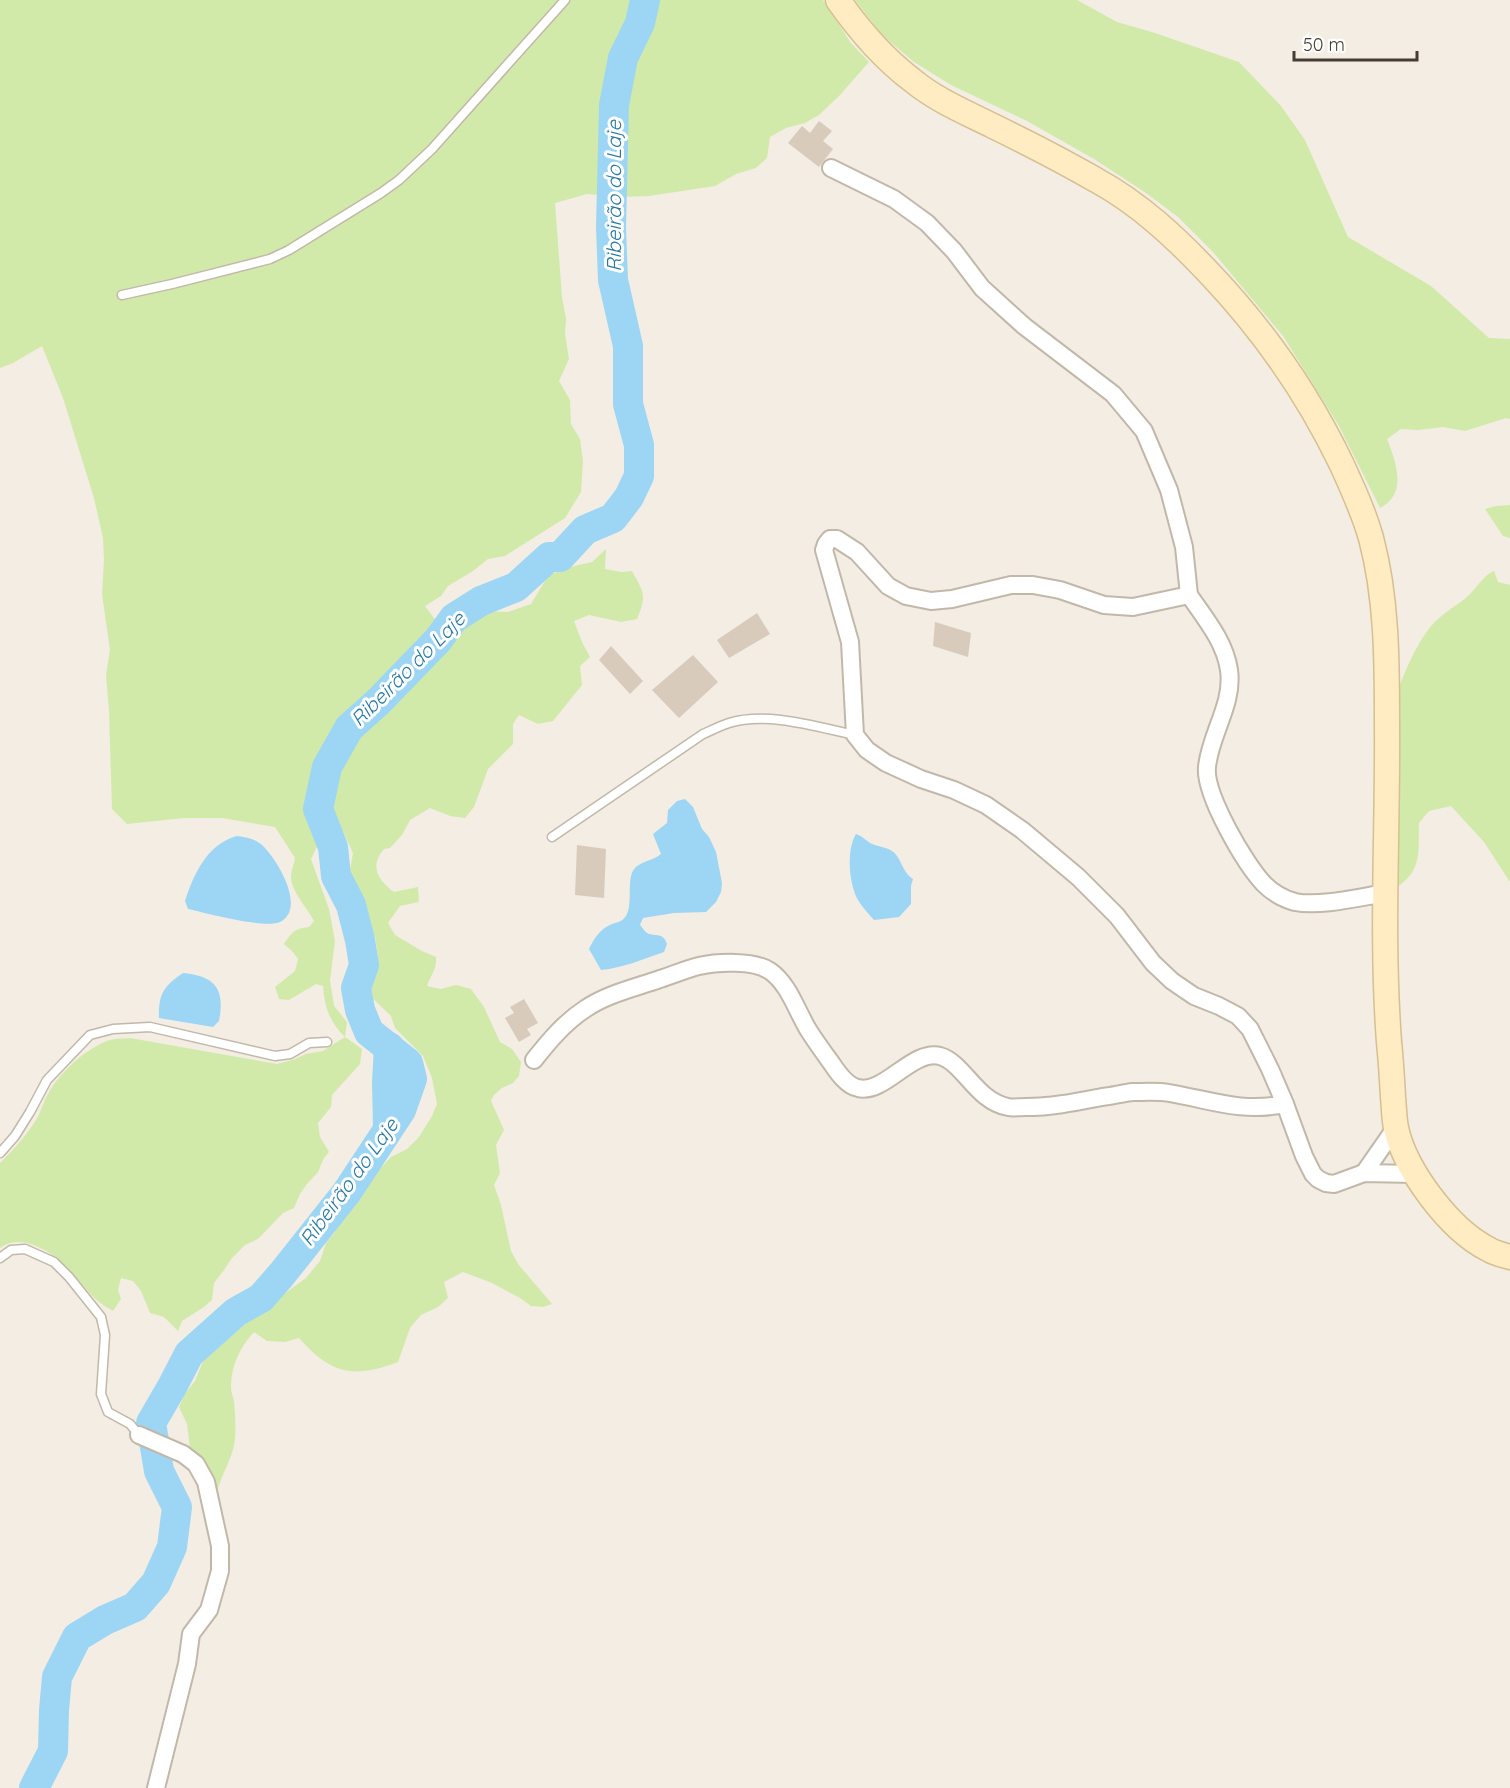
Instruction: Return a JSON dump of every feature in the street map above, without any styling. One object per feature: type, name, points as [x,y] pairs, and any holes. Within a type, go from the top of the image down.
[{"type":"main road","points":[[838,0],[851,19],[881,53],[914,82],[952,106],[1099,182],[1132,203],[1161,226],[1221,286],[1258,328],[1289,370],[1325,428],[1356,495],[1371,538],[1383,600],[1388,753],[1387,1012],[1396,1127],[1414,1174],[1433,1199],[1461,1229],[1488,1250],[1510,1257]]},
{"type":"street","points":[[831,168],[894,199],[927,224],[954,251],[982,288],[1024,326],[1113,394],[1144,431],[1169,490],[1184,547],[1189,595],[1222,646],[1230,671],[1228,696],[1210,746],[1207,771],[1213,797],[1233,841],[1264,884],[1282,897],[1295,902],[1311,904],[1386,893]]},
{"type":"street","points":[[1189,595],[1133,607],[1104,605],[1060,590],[1033,585],[1011,585],[952,599],[931,601],[906,596],[888,586],[857,552],[837,539],[826,543],[824,550],[850,642],[855,735],[867,750],[886,763],[986,805],[1022,830],[1078,877],[1117,916],[1154,963],[1172,981],[1194,996],[1238,1016],[1250,1029],[1285,1104],[1304,1156],[1318,1179],[1334,1184],[1364,1173],[1414,1174]]},
{"type":"street","points":[[534,1060],[568,1022],[603,998],[699,966],[754,964],[769,970],[782,982],[809,1031],[840,1076],[859,1089],[869,1088],[886,1080],[917,1060],[939,1056],[949,1061],[993,1102],[1009,1107],[1047,1107],[1130,1092],[1167,1093],[1238,1107],[1268,1107],[1285,1104]]},
{"type":"street","points":[[1364,1173],[1396,1127]]},
{"type":"street","points":[[139,1435],[183,1454],[196,1464],[206,1482],[220,1546],[220,1571],[209,1610],[191,1634],[187,1664],[156,1788]]},
{"type":"lane","points":[[122,295],[270,259],[381,193],[399,180],[432,149],[565,0]]},
{"type":"lane","points":[[552,837],[703,734],[731,723],[755,719],[787,721],[855,735]]},
{"type":"lane","points":[[0,1153],[15,1136],[47,1080],[90,1035],[130,1027],[150,1027],[275,1056],[290,1054],[309,1043],[327,1042]]},
{"type":"lane","points":[[0,1258],[11,1250],[25,1249],[54,1262],[69,1276],[101,1317],[105,1335],[101,1394],[108,1412],[129,1424],[139,1435]]},
{"type":"green space","points":[[0,0],[823,0],[851,43],[869,62],[819,115],[770,137],[767,158],[756,168],[736,174],[715,186],[649,196],[619,197],[587,194],[555,203],[569,359],[559,381],[570,400],[571,424],[580,439],[583,461],[581,492],[565,518],[505,556],[488,559],[448,586],[441,596],[425,606],[451,641],[465,624],[485,611],[508,612],[531,604],[548,576],[566,568],[592,562],[606,549],[605,569],[632,571],[643,594],[642,604],[637,619],[621,622],[589,615],[574,621],[590,657],[580,666],[582,685],[553,721],[538,724],[519,715],[513,724],[513,744],[488,769],[474,807],[465,818],[450,816],[430,808],[410,820],[402,835],[390,848],[384,849],[379,855],[376,867],[380,878],[394,892],[418,887],[419,902],[400,906],[388,923],[395,935],[436,957],[435,969],[427,986],[441,989],[456,985],[471,989],[484,1007],[500,1042],[512,1049],[521,1062],[519,1076],[513,1083],[494,1095],[491,1101],[504,1130],[496,1145],[500,1173],[494,1185],[511,1251],[518,1264],[552,1304],[543,1307],[531,1306],[492,1283],[463,1272],[444,1282],[448,1298],[438,1307],[421,1315],[410,1328],[398,1362],[368,1370],[344,1370],[333,1366],[299,1338],[285,1342],[267,1341],[254,1332],[244,1344],[233,1372],[231,1387],[234,1401],[235,1439],[217,1493],[204,1463],[190,1448],[187,1424],[179,1407],[184,1395],[195,1381],[205,1356],[213,1345],[227,1339],[306,1278],[320,1261],[326,1243],[335,1232],[337,1220],[350,1204],[365,1192],[372,1177],[391,1157],[407,1149],[419,1137],[437,1104],[432,1078],[423,1056],[395,1028],[391,1016],[367,993],[364,983],[378,957],[375,936],[366,927],[363,908],[349,876],[353,853],[343,831],[332,827],[323,834],[311,859],[329,909],[335,941],[330,980],[334,1006],[347,1022],[345,1037],[329,1014],[323,986],[316,984],[289,1000],[279,999],[275,987],[295,971],[298,959],[284,944],[294,932],[309,927],[314,921],[292,882],[291,875],[295,858],[275,827],[222,818],[184,818],[127,824],[112,809],[106,675],[110,650],[102,594],[103,538],[94,498],[63,398],[42,346],[0,368]]},
{"type":"green space","points":[[855,0],[1077,0],[1117,22],[1239,62],[1281,106],[1305,140],[1348,237],[1431,286],[1489,338],[1510,339],[1510,419],[1506,418],[1465,431],[1443,427],[1418,430],[1401,429],[1387,439],[1396,467],[1397,486],[1389,502],[1380,508],[1339,426],[1283,336],[1213,252],[1178,217],[1094,159],[1027,121],[951,85],[914,62],[882,35]]},
{"type":"green space","points":[[1510,505],[1510,538],[1503,536],[1485,509]]},
{"type":"green space","points":[[1494,571],[1498,582],[1510,585],[1510,882],[1484,842],[1451,806],[1429,811],[1419,823],[1415,866],[1411,874],[1397,887],[1400,685],[1416,650],[1431,626],[1466,598]]},
{"type":"green space","points":[[345,1037],[362,1049],[360,1064],[332,1095],[331,1107],[318,1123],[320,1137],[329,1152],[318,1172],[300,1194],[294,1208],[283,1213],[258,1239],[245,1245],[232,1258],[214,1283],[212,1300],[182,1321],[178,1331],[164,1317],[150,1313],[141,1291],[133,1281],[121,1278],[118,1290],[121,1299],[113,1311],[91,1294],[54,1256],[42,1249],[20,1242],[9,1243],[0,1248],[0,1163],[32,1126],[46,1097],[59,1078],[73,1063],[98,1045],[109,1040],[130,1038],[277,1064],[323,1051]]},
{"type":"water","points":[[685,799],[693,807],[702,829],[709,837],[716,852],[722,883],[721,892],[716,902],[706,912],[674,913],[643,918],[640,925],[647,933],[661,936],[665,940],[667,944],[664,952],[601,970],[589,949],[603,929],[626,916],[633,871],[639,865],[661,854],[653,834],[667,823],[668,810],[677,801]]},
{"type":"water","points":[[856,834],[872,844],[892,851],[913,879],[911,904],[899,917],[874,920],[858,900],[852,885],[850,867],[851,849]]},
{"type":"water","points":[[237,836],[257,841],[262,845],[275,861],[287,884],[291,906],[288,915],[280,922],[272,924],[249,922],[188,909],[185,901],[203,861],[217,846]]},
{"type":"water","points":[[183,973],[203,977],[216,986],[221,1001],[221,1010],[219,1021],[213,1027],[159,1018],[161,997],[164,991]]},
{"type":"building","points":[[819,121],[832,131],[823,141],[833,149],[819,167],[788,143],[802,126],[810,133]]},
{"type":"building","points":[[757,613],[770,634],[729,658],[717,640]]},
{"type":"building","points":[[935,622],[971,633],[968,657],[933,646]]},
{"type":"building","points":[[611,646],[643,681],[630,694],[599,660]]},
{"type":"building","points":[[693,655],[718,682],[679,718],[652,690]]},
{"type":"building","points":[[577,845],[606,849],[604,898],[575,895]]},
{"type":"building","points":[[524,999],[538,1023],[527,1029],[531,1035],[519,1042],[505,1018],[514,1013],[510,1007]]},
{"type":"waterway","name":"Ribeirão do Laje","points":[[34,1788],[53,1751],[57,1677],[77,1637],[105,1620],[135,1607],[156,1583],[172,1547],[177,1507],[159,1471],[151,1423],[189,1354],[236,1312],[261,1298],[347,1192],[401,1110],[412,1079],[408,1063],[369,1032],[360,1010],[356,988],[364,965],[360,940],[351,905],[336,876],[333,847],[318,809],[327,767],[349,728],[378,702],[438,640],[454,618],[481,601],[516,587],[549,557],[560,557],[585,530],[613,518],[629,497],[639,476],[639,445],[628,404],[628,346],[613,280],[611,227],[614,105],[623,58],[640,23],[645,0]]},
{"type":"waterway","points":[[388,1128],[389,1047]]}]
